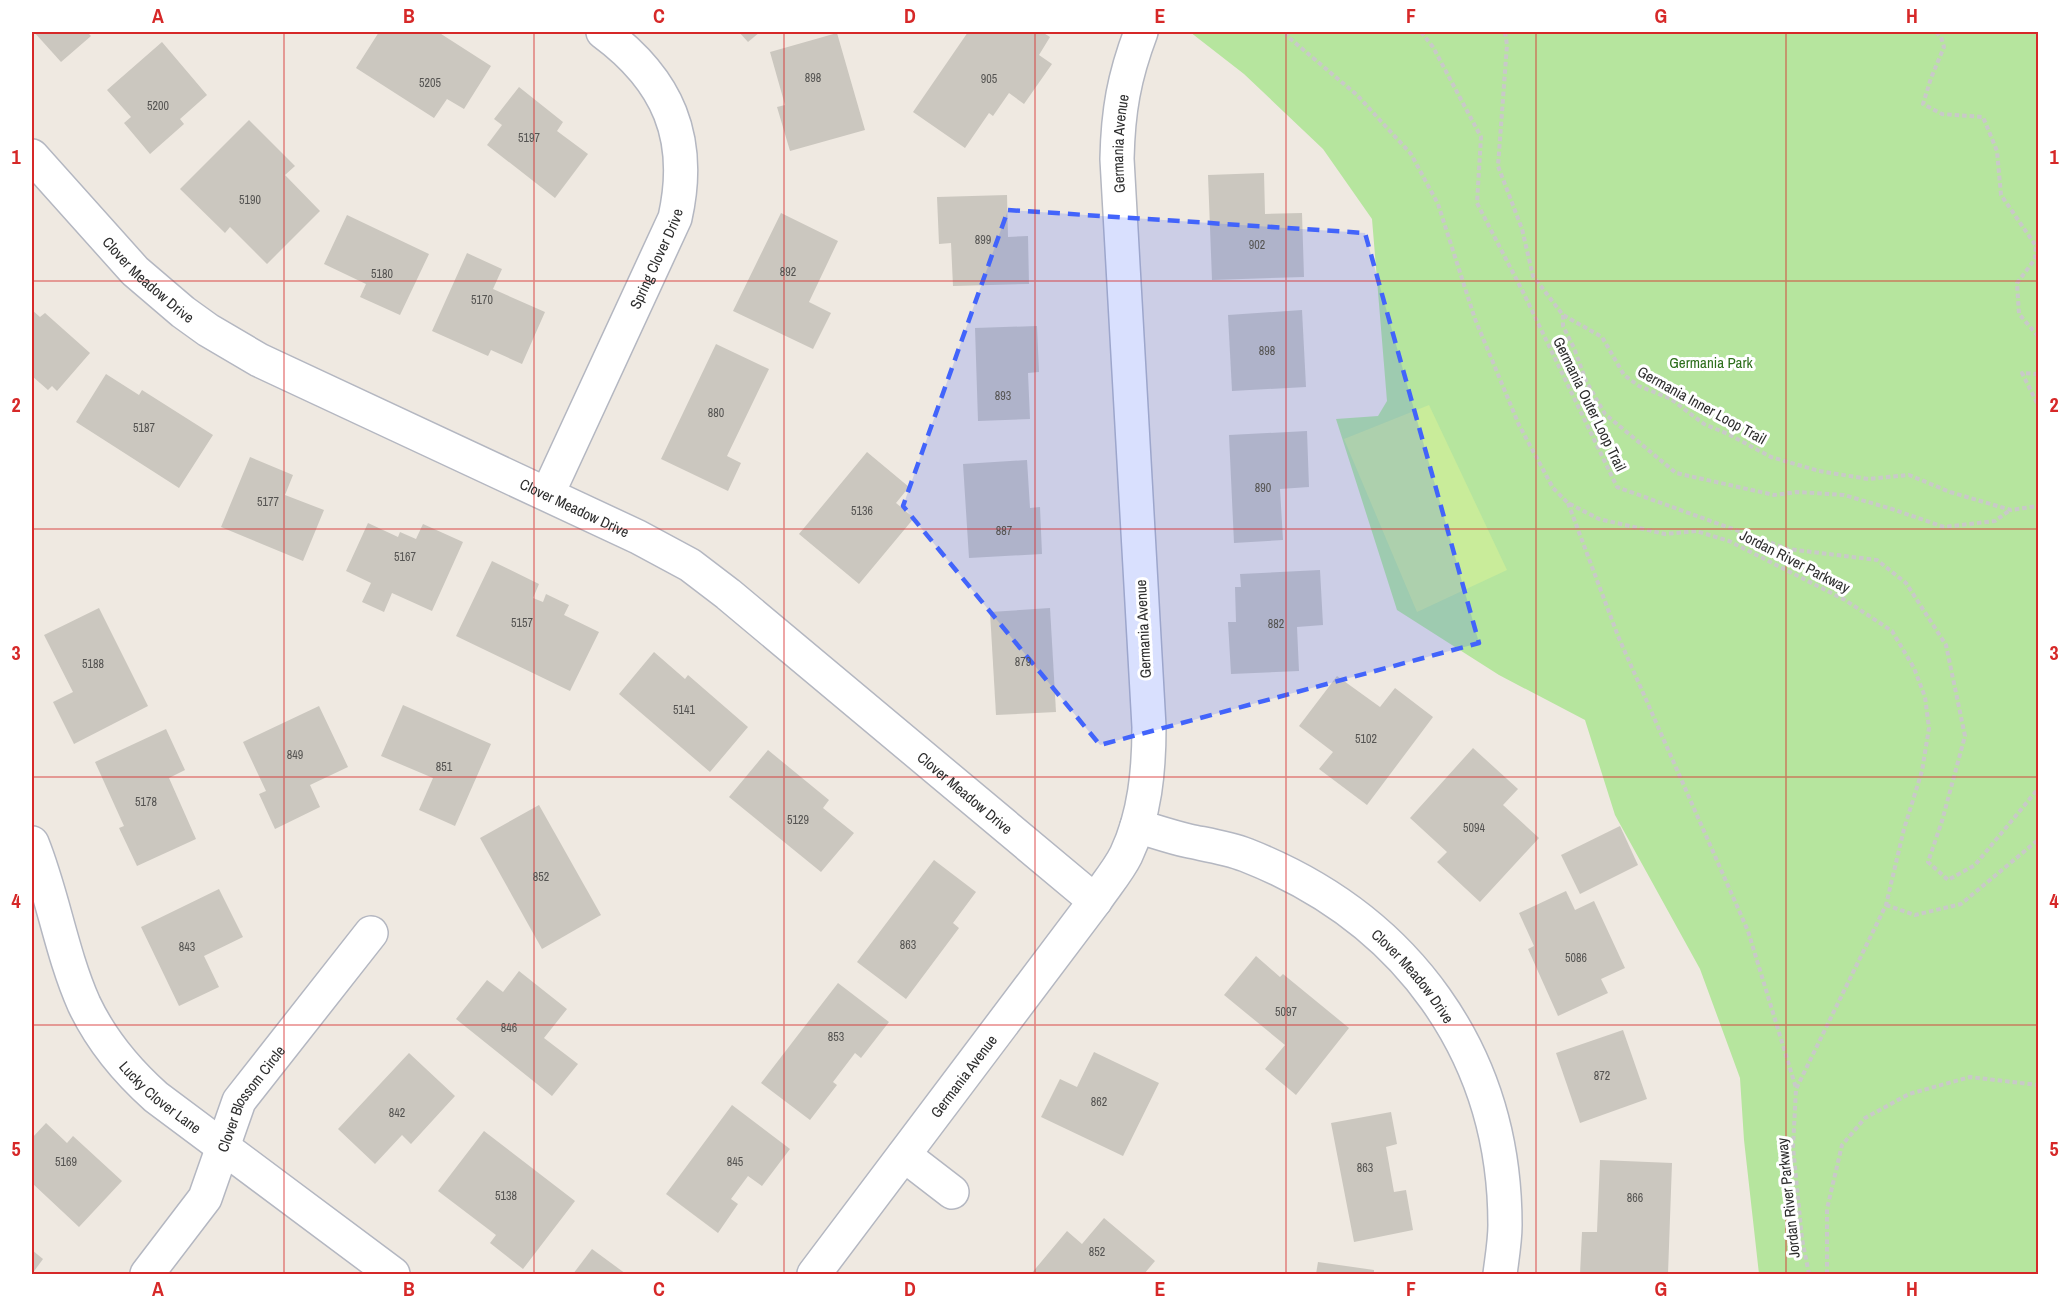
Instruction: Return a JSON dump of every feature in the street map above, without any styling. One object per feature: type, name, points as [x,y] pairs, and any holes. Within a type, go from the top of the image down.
[{"type":"street","name":"Spring Clover Drive","points":[[548,493],[675,218],[680,196],[682,174],[680,153],[676,131],[664,99],[646,70],[633,56],[603,32]]},
{"type":"street","name":"Germania Avenue","points":[[814,1275],[1095,902],[1126,855],[1137,826],[1145,793],[1149,760],[1149,727],[1117,159],[1122,96],[1130,60],[1141,32]]},
{"type":"street","name":"Clover Meadow Drive","points":[[32,156],[135,271],[208,330],[259,360],[548,493],[690,565],[1095,902]]},
{"type":"street","name":"Clover Meadow Drive","points":[[1137,826],[1245,855],[1301,881],[1339,904],[1380,935],[1421,979],[1440,1003],[1456,1030],[1481,1084],[1491,1117],[1504,1189],[1505,1228],[1500,1275]]},
{"type":"street","name":"Lucky Clover Lane","points":[[32,843],[76,983],[96,1026],[109,1046],[140,1083],[156,1097],[393,1275]]},
{"type":"street","name":"Clover Blossom Circle","points":[[147,1275],[205,1198],[239,1101],[371,933]]},
{"type":"street","points":[[904,1155],[952,1192]]},
{"type":"path","name":"Jordan River Parkway","points":[[1286,32],[1287,36],[1357,95],[1412,154],[1438,204],[1475,319],[1519,425],[1553,488],[1568,503],[1599,519],[1665,534],[1696,531],[1729,541],[1845,600],[1892,631],[1914,668],[1925,697],[1929,728],[1922,771],[1904,829],[1886,905],[1796,1089],[1793,1148],[1802,1239],[1809,1275]]},
{"type":"path","name":"Germania Outer Loop Trail","points":[[1422,32],[1433,47],[1482,137],[1477,203],[1524,294],[1617,487],[1788,549],[1877,560],[1906,583],[1946,645],[1965,736],[1942,821],[1928,862],[1948,880],[1975,865],[2038,789]]},
{"type":"path","name":"Germania Inner Loop Trail","points":[[1505,32],[1507,45],[1498,166],[1522,230],[1533,276],[1563,315],[1602,337],[1624,375],[1639,386],[1671,399],[1704,424],[1771,457],[1819,471],[1868,479],[1909,475],[1950,492],[2011,510],[2038,506]]},
{"type":"path","points":[[1936,32],[1941,37],[1944,47],[1923,104],[1942,114],[1983,117],[1997,151],[2001,195],[2036,246],[2035,259],[2017,283],[2019,314],[2038,336]]},
{"type":"path","points":[[1563,315],[1563,326],[1586,381],[1605,414],[1676,472],[1774,495],[1797,492],[1844,495],[1944,527],[1995,521],[2011,510]]},
{"type":"path","points":[[2038,375],[2022,373],[2038,405]]},
{"type":"path","points":[[1568,503],[1618,636],[1748,931],[1796,1089]]},
{"type":"path","points":[[1886,905],[1915,915],[1961,904],[2038,840]]},
{"type":"path","points":[[1827,1275],[1827,1209],[1842,1145],[1865,1118],[1910,1094],[1970,1077],[2038,1085]]},
{"type":"highlighted area","points":[[1008,210],[1365,233],[1479,643],[1100,745],[903,506]]},
{"type":"green space","name":"Germania Park","points":[[1190,32],[2038,32],[2038,1274],[1759,1274],[1744,1140],[1740,1078],[1700,969],[1615,815],[1585,720],[1499,675],[1397,610],[1336,419],[1378,416],[1387,401],[1372,219],[1323,149],[1244,74]]},
{"type":"green space","points":[[1429,405],[1507,570],[1417,612],[1344,439]]},
{"type":"building","points":[[34,32],[87,32],[91,36],[61,62]]},
{"type":"building","points":[[379,32],[438,32],[491,66],[464,109],[447,99],[434,118],[356,68]]},
{"type":"building","points":[[739,32],[760,32],[748,42]]},
{"type":"building","points":[[968,32],[1042,32],[1050,37],[1039,55],[1052,64],[1024,104],[1009,93],[993,116],[989,113],[965,148],[913,112]]},
{"type":"building","points":[[837,33],[865,130],[790,151],[777,107],[785,105],[770,52]]},
{"type":"building","points":[[162,42],[207,95],[180,119],[184,124],[150,154],[124,123],[131,117],[107,90]]},
{"type":"building","points":[[519,87],[563,122],[557,131],[588,154],[555,198],[487,145],[502,125],[494,119]]},
{"type":"building","points":[[249,120],[295,166],[285,175],[320,211],[267,264],[230,227],[225,233],[180,189]]},
{"type":"building","points":[[1264,173],[1265,214],[1302,213],[1304,277],[1212,280],[1208,175]]},
{"type":"building","points":[[1007,195],[1008,237],[1028,236],[1029,284],[953,286],[951,243],[939,244],[937,197]]},
{"type":"building","points":[[781,213],[838,241],[809,302],[831,313],[813,349],[733,311]]},
{"type":"building","points":[[347,215],[429,254],[400,315],[360,297],[366,284],[324,264]]},
{"type":"building","points":[[467,253],[502,269],[493,289],[545,312],[522,364],[491,350],[488,356],[432,331]]},
{"type":"building","points":[[32,310],[40,317],[45,313],[90,353],[57,391],[52,386],[48,390],[32,376]]},
{"type":"building","points":[[1302,310],[1306,387],[1232,391],[1228,315]]},
{"type":"building","points":[[1037,326],[1039,372],[1028,373],[1030,419],[978,421],[975,328]]},
{"type":"building","points":[[716,344],[769,369],[727,456],[741,463],[728,491],[661,459]]},
{"type":"building","points":[[106,374],[139,395],[142,390],[213,435],[179,488],[76,422]]},
{"type":"building","points":[[1307,431],[1309,487],[1280,489],[1283,540],[1234,543],[1229,435]]},
{"type":"building","points":[[867,452],[909,487],[896,503],[914,518],[859,584],[799,534]]},
{"type":"building","points":[[250,457],[293,475],[285,495],[324,510],[303,561],[221,527]]},
{"type":"building","points":[[1027,460],[1030,508],[1040,507],[1042,554],[969,558],[963,464]]},
{"type":"building","points":[[368,523],[398,537],[400,532],[416,539],[423,524],[463,542],[432,611],[392,593],[384,612],[362,602],[371,583],[346,571]]},
{"type":"building","points":[[492,561],[539,584],[533,598],[543,602],[546,594],[569,605],[564,615],[599,632],[570,691],[456,636]]},
{"type":"building","points":[[1320,570],[1323,625],[1297,627],[1299,671],[1231,674],[1228,622],[1236,622],[1235,587],[1241,587],[1240,574]]},
{"type":"building","points":[[99,608],[148,706],[74,744],[53,702],[73,692],[44,635]]},
{"type":"building","points":[[1050,608],[1056,712],[996,715],[990,612]]},
{"type":"building","points":[[654,652],[685,679],[688,675],[748,727],[710,772],[619,694]]},
{"type":"building","points":[[1337,676],[1380,707],[1395,688],[1433,717],[1367,805],[1319,769],[1333,752],[1299,726]]},
{"type":"building","points":[[403,705],[491,744],[455,826],[419,810],[433,778],[381,756]]},
{"type":"building","points":[[319,706],[348,767],[310,785],[320,807],[275,829],[259,794],[266,791],[243,742]]},
{"type":"building","points":[[166,729],[185,770],[169,778],[196,839],[137,866],[119,828],[124,826],[95,762]]},
{"type":"building","points":[[1473,748],[1518,789],[1503,805],[1539,838],[1480,902],[1437,862],[1447,852],[1410,818]]},
{"type":"building","points":[[768,750],[829,800],[823,808],[854,833],[821,872],[729,797]]},
{"type":"building","points":[[539,805],[601,915],[542,949],[480,838]]},
{"type":"building","points":[[1620,826],[1638,865],[1580,894],[1561,855]]},
{"type":"building","points":[[934,860],[976,892],[953,923],[959,928],[906,999],[857,962]]},
{"type":"building","points":[[219,889],[243,937],[204,956],[219,987],[179,1006],[141,927]]},
{"type":"building","points":[[1566,891],[1575,910],[1594,901],[1625,968],[1601,979],[1608,993],[1558,1016],[1528,949],[1534,946],[1519,913]]},
{"type":"building","points":[[1256,956],[1280,977],[1283,974],[1349,1028],[1296,1095],[1265,1069],[1285,1045],[1224,995]]},
{"type":"building","points":[[519,971],[567,1009],[544,1038],[578,1064],[552,1096],[456,1019],[487,980],[503,992]]},
{"type":"building","points":[[838,983],[889,1022],[861,1058],[855,1053],[833,1082],[837,1085],[810,1120],[761,1083]]},
{"type":"building","points":[[1623,1030],[1647,1099],[1580,1123],[1556,1053]]},
{"type":"building","points":[[1094,1052],[1159,1083],[1123,1156],[1041,1117],[1060,1079],[1077,1087]]},
{"type":"building","points":[[409,1053],[455,1096],[411,1144],[402,1135],[375,1164],[338,1129]]},
{"type":"building","points":[[732,1105],[790,1149],[762,1186],[748,1176],[731,1199],[738,1204],[718,1233],[666,1194]]},
{"type":"building","points":[[1391,1112],[1397,1144],[1386,1147],[1394,1192],[1406,1190],[1413,1230],[1354,1242],[1331,1123]]},
{"type":"building","points":[[46,1123],[67,1143],[73,1136],[122,1181],[79,1227],[32,1183],[32,1138]]},
{"type":"building","points":[[484,1131],[575,1201],[523,1269],[490,1243],[496,1235],[438,1191]]},
{"type":"building","points":[[1600,1160],[1672,1163],[1668,1274],[1580,1274],[1582,1232],[1597,1232]]},
{"type":"building","points":[[1104,1218],[1155,1261],[1144,1274],[1031,1274],[1067,1231],[1082,1244]]},
{"type":"building","points":[[592,1249],[626,1274],[573,1274]]},
{"type":"building","points":[[32,1250],[43,1259],[32,1274]]},
{"type":"building","points":[[1318,1262],[1374,1270],[1374,1274],[1316,1274]]}]
